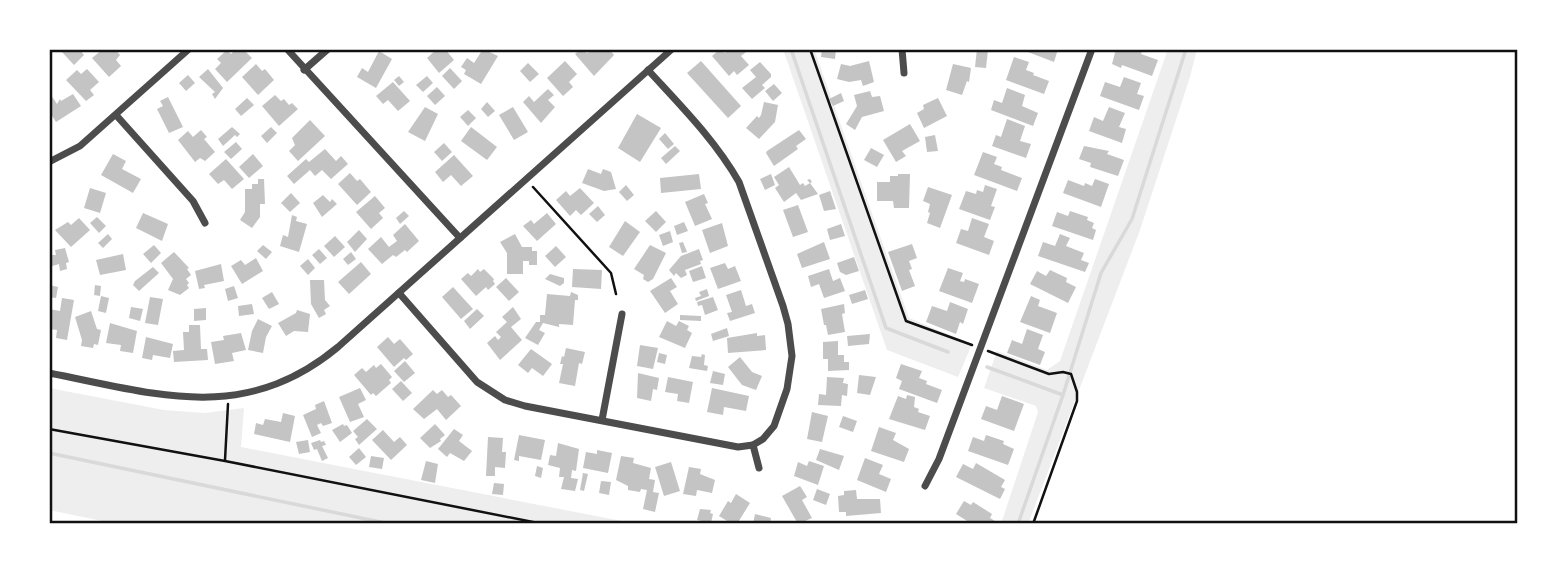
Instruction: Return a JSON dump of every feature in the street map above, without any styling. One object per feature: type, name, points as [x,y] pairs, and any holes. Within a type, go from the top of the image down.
[{"type":"street","points":[[49,162],[80,146],[189,49]]},
{"type":"street","points":[[287,49],[460,238]]},
{"type":"street","points":[[304,70],[328,49]]},
{"type":"street","points":[[49,373],[177,397],[228,397],[263,389],[307,369],[322,360],[399,293],[672,49]]},
{"type":"street","points":[[902,49],[904,73]]},
{"type":"street","points":[[925,486],[939,459],[1092,49]]},
{"type":"street","points":[[399,293],[458,361],[490,392],[505,400],[738,447],[752,446],[763,439],[774,426],[788,389],[792,356],[788,324],[739,183],[715,144],[648,70]]},
{"type":"street","points":[[116,115],[193,201],[205,223]]},
{"type":"street","points":[[602,420],[622,314]]},
{"type":"street","points":[[752,446],[760,468]]},
{"type":"path","points":[[810,49],[906,321],[970,345]]},
{"type":"path","points":[[526,179],[611,273],[616,295]]},
{"type":"path","points":[[994,353],[1049,374],[1071,374],[1077,392],[1077,401],[1033,524]]},
{"type":"path","points":[[225,461],[228,397]]},
{"type":"path","points":[[49,429],[543,524]]},
{"type":"shaded area","points":[[783,49],[814,49],[909,318],[972,344],[958,377],[887,350]]},
{"type":"shaded area","points":[[1168,49],[1197,49],[1140,230],[1028,524],[1001,524],[1038,412],[1036,406],[984,388],[997,351],[1047,370],[1060,361]]},
{"type":"shaded area","points":[[49,388],[164,410],[205,413],[244,408],[241,447],[637,524],[117,524],[49,510]]},
{"type":"building","points":[[65,49],[79,49],[84,55],[74,65],[62,52]]},
{"type":"building","points":[[103,49],[115,49],[120,55],[116,60],[121,66],[109,77],[92,58]]},
{"type":"building","points":[[236,49],[243,49],[252,58],[227,82],[215,69],[221,63],[217,59],[227,50],[231,54]]},
{"type":"building","points":[[437,49],[445,49],[454,60],[439,73],[427,58]]},
{"type":"building","points":[[483,49],[498,56],[481,84],[464,74],[466,70],[461,67],[467,58],[474,63]]},
{"type":"building","points":[[581,49],[587,53],[595,49],[609,49],[614,55],[594,76],[575,54]]},
{"type":"building","points":[[720,49],[725,53],[729,49],[743,49],[746,52],[741,56],[749,65],[737,75],[734,71],[729,76],[712,56]]},
{"type":"building","points":[[822,49],[836,49],[835,59],[821,57]]},
{"type":"building","points":[[977,49],[988,50],[986,68],[975,67]]},
{"type":"building","points":[[1020,49],[1058,49],[1054,62]]},
{"type":"building","points":[[1116,49],[1136,49],[1142,51],[1141,54],[1158,60],[1152,76],[1112,64]]},
{"type":"building","points":[[379,51],[392,59],[376,88],[357,77],[362,68],[368,72]]},
{"type":"building","points":[[1014,57],[1029,62],[1026,70],[1049,81],[1044,94],[1006,80]]},
{"type":"building","points":[[565,61],[577,74],[569,82],[573,87],[563,96],[547,78]]},
{"type":"building","points":[[701,61],[741,106],[728,118],[687,73]]},
{"type":"building","points":[[869,61],[874,82],[863,86],[861,80],[849,82],[837,79],[841,64],[850,66]]},
{"type":"building","points":[[760,62],[771,77],[762,85],[765,88],[752,99],[742,88],[756,77],[750,70]]},
{"type":"building","points":[[528,63],[539,74],[530,82],[520,71]]},
{"type":"building","points":[[256,64],[262,71],[265,69],[274,80],[258,95],[242,77]]},
{"type":"building","points":[[953,64],[971,68],[969,82],[967,81],[962,95],[946,90]]},
{"type":"building","points":[[450,68],[462,81],[454,89],[442,76]]},
{"type":"building","points":[[87,69],[99,82],[90,90],[94,95],[86,101],[66,80],[77,70],[81,74]]},
{"type":"building","points":[[208,69],[223,88],[215,99],[212,94],[215,92],[199,77]]},
{"type":"building","points":[[188,75],[195,83],[186,91],[179,83]]},
{"type":"building","points":[[399,76],[404,82],[399,86],[394,80]]},
{"type":"building","points":[[427,76],[433,83],[423,92],[416,85]]},
{"type":"building","points":[[1124,77],[1141,83],[1137,94],[1144,96],[1139,110],[1100,96],[1105,82],[1120,87]]},
{"type":"building","points":[[393,82],[410,101],[398,111],[388,100],[383,104],[376,96]]},
{"type":"building","points":[[774,84],[782,93],[773,101],[765,91]]},
{"type":"building","points":[[437,87],[445,96],[435,105],[427,96]]},
{"type":"building","points":[[1007,88],[1025,95],[1022,106],[1038,113],[1033,126],[991,110],[994,100],[1002,103]]},
{"type":"building","points":[[548,89],[554,95],[548,100],[555,107],[541,123],[523,102],[529,96],[534,102]]},
{"type":"building","points":[[870,91],[872,97],[880,96],[884,111],[862,117],[855,130],[846,124],[857,106],[854,95]]},
{"type":"building","points":[[841,93],[844,101],[833,106],[829,99]]},
{"type":"building","points":[[73,94],[81,106],[56,122],[49,111],[49,97],[51,95],[57,104],[60,99],[61,101]]},
{"type":"building","points":[[275,95],[298,109],[279,126],[262,106]]},
{"type":"building","points":[[168,97],[183,127],[169,133],[157,109],[163,106],[160,101]]},
{"type":"building","points":[[247,98],[254,105],[241,116],[235,109]]},
{"type":"building","points":[[938,98],[947,116],[924,128],[917,113],[924,109],[923,105]]},
{"type":"building","points":[[487,102],[495,111],[488,117],[481,109]]},
{"type":"building","points":[[764,102],[778,105],[775,122],[759,139],[746,128],[757,116],[759,118]]},
{"type":"building","points":[[425,107],[438,114],[425,141],[408,132]]},
{"type":"building","points":[[513,107],[528,132],[514,140],[499,115]]},
{"type":"building","points":[[1109,107],[1125,113],[1119,127],[1126,129],[1122,143],[1089,131],[1094,117],[1103,121]]},
{"type":"building","points":[[468,110],[476,118],[468,126],[460,117]]},
{"type":"building","points":[[637,114],[661,128],[640,162],[618,148]]},
{"type":"building","points":[[1007,119],[1025,126],[1020,141],[1031,144],[1026,158],[992,146],[996,135],[1001,137]]},
{"type":"building","points":[[310,120],[325,136],[298,161],[289,151],[295,145],[292,138]]},
{"type":"building","points":[[910,124],[920,141],[902,151],[906,156],[896,162],[883,140]]},
{"type":"building","points":[[232,127],[240,134],[223,146],[218,139]]},
{"type":"building","points":[[271,127],[277,133],[267,143],[261,136]]},
{"type":"building","points":[[471,127],[497,147],[487,160],[461,141]]},
{"type":"building","points":[[201,130],[207,137],[204,139],[215,152],[205,161],[200,158],[195,162],[178,140],[188,131],[193,137]]},
{"type":"building","points":[[799,130],[806,139],[796,146],[798,149],[774,166],[767,151]]},
{"type":"building","points":[[665,133],[674,144],[668,149],[659,139]]},
{"type":"building","points":[[935,135],[938,151],[927,152],[925,137]]},
{"type":"building","points":[[236,142],[242,149],[231,159],[224,152]]},
{"type":"building","points":[[444,143],[452,152],[442,161],[434,152]]},
{"type":"building","points":[[675,146],[680,151],[666,164],[661,158]]},
{"type":"building","points":[[1084,146],[1109,151],[1107,154],[1124,160],[1118,176],[1090,167],[1091,163],[1079,159]]},
{"type":"building","points":[[871,148],[884,155],[877,167],[864,160]]},
{"type":"building","points":[[325,149],[336,161],[341,156],[348,164],[331,179],[322,170],[315,176],[310,170],[294,184],[287,176],[306,159],[309,162]]},
{"type":"building","points":[[983,152],[997,157],[994,164],[1002,167],[1001,170],[1022,178],[1017,191],[974,175]]},
{"type":"building","points":[[113,154],[126,161],[122,169],[141,179],[133,193],[101,175]]},
{"type":"building","points":[[253,154],[263,166],[249,178],[239,167]]},
{"type":"building","points":[[454,155],[473,176],[461,186],[451,175],[443,182],[435,172]]},
{"type":"building","points":[[226,159],[244,179],[232,189],[224,180],[218,184],[209,174]]},
{"type":"building","points":[[789,167],[800,185],[810,183],[818,194],[801,200],[796,193],[784,202],[775,188],[779,185],[774,177]]},
{"type":"building","points":[[588,169],[601,174],[603,169],[611,172],[616,189],[604,191],[582,183]]},
{"type":"building","points":[[350,173],[357,181],[360,179],[371,192],[357,205],[338,184]]},
{"type":"building","points":[[699,174],[701,189],[661,193],[660,178]]},
{"type":"building","points":[[771,174],[775,185],[765,190],[760,179]]},
{"type":"building","points":[[910,174],[909,208],[894,208],[893,201],[877,201],[877,182],[890,182],[890,176]]},
{"type":"building","points":[[258,179],[264,179],[265,204],[260,204],[260,217],[252,228],[240,220],[245,212],[245,189],[252,189],[252,184],[258,184]]},
{"type":"building","points":[[1095,179],[1109,184],[1101,207],[1063,193],[1068,180],[1092,186]]},
{"type":"building","points":[[626,185],[634,195],[627,201],[619,192]]},
{"type":"building","points":[[985,185],[997,189],[991,206],[995,207],[990,220],[959,209],[966,191],[976,194],[977,190],[983,192]]},
{"type":"building","points":[[928,187],[952,195],[940,228],[927,223],[930,204],[923,201]]},
{"type":"building","points":[[90,188],[106,193],[100,213],[84,208]]},
{"type":"building","points":[[580,188],[594,203],[581,215],[576,210],[570,216],[556,200],[566,191],[570,196]]},
{"type":"building","points":[[830,191],[836,209],[824,211],[819,195]]},
{"type":"building","points":[[291,193],[300,203],[290,212],[281,203]]},
{"type":"building","points":[[704,194],[712,219],[695,226],[685,202]]},
{"type":"building","points":[[323,195],[330,202],[332,199],[337,204],[322,217],[313,203]]},
{"type":"building","points":[[375,196],[385,208],[379,213],[383,218],[371,229],[356,212]]},
{"type":"building","points":[[798,205],[808,232],[793,237],[783,210]]},
{"type":"building","points":[[598,206],[605,215],[597,222],[589,214]]},
{"type":"building","points":[[404,211],[409,216],[400,224],[396,218]]},
{"type":"building","points":[[656,211],[666,222],[656,232],[645,221]]},
{"type":"building","points":[[1070,211],[1088,217],[1087,220],[1094,223],[1092,228],[1096,230],[1093,240],[1052,226],[1057,212],[1068,216]]},
{"type":"building","points":[[143,213],[168,224],[162,241],[136,228]]},
{"type":"building","points":[[547,213],[556,224],[537,241],[523,226],[531,220],[534,224]]},
{"type":"building","points":[[292,215],[297,217],[296,221],[307,224],[299,252],[280,246],[283,235],[288,237]]},
{"type":"building","points":[[97,217],[106,226],[99,233],[90,223]]},
{"type":"building","points":[[79,218],[90,230],[71,247],[55,230],[68,222],[71,225]]},
{"type":"building","points":[[972,218],[989,224],[984,237],[994,241],[989,255],[956,243],[961,229],[968,231]]},
{"type":"building","points":[[625,221],[640,232],[623,256],[609,247]]},
{"type":"building","points":[[684,222],[688,231],[677,235],[674,226]]},
{"type":"building","points":[[722,223],[728,246],[710,253],[702,230]]},
{"type":"building","points":[[405,224],[419,241],[407,252],[405,250],[396,257],[393,255],[382,264],[368,249],[381,237],[389,247],[397,241],[393,235]]},
{"type":"building","points":[[841,224],[845,236],[830,240],[827,229]]},
{"type":"building","points":[[359,230],[367,239],[355,252],[347,242]]},
{"type":"building","points":[[670,231],[673,242],[663,246],[659,235]]},
{"type":"building","points":[[108,234],[112,239],[103,248],[98,243]]},
{"type":"building","points":[[515,234],[522,247],[532,247],[532,251],[537,251],[537,265],[529,265],[529,261],[523,261],[523,274],[507,274],[507,253],[500,242]]},
{"type":"building","points":[[1060,234],[1070,238],[1066,246],[1084,253],[1081,260],[1089,263],[1085,272],[1038,256],[1043,242],[1055,246]]},
{"type":"building","points":[[335,236],[345,247],[334,257],[324,246]]},
{"type":"building","points":[[683,242],[687,252],[682,253],[679,243]]},
{"type":"building","points":[[824,242],[830,259],[802,268],[797,254]]},
{"type":"building","points":[[912,244],[917,258],[909,261],[912,269],[909,270],[915,286],[902,291],[888,252]]},
{"type":"building","points":[[154,245],[161,253],[151,263],[143,254]]},
{"type":"building","points":[[263,245],[272,252],[266,259],[257,251]]},
{"type":"building","points":[[650,245],[666,253],[653,279],[648,282],[643,279],[644,275],[634,269]]},
{"type":"building","points":[[556,246],[566,257],[555,267],[545,256]]},
{"type":"building","points":[[65,248],[69,262],[66,263],[67,269],[60,271],[59,264],[49,267],[49,255],[56,255],[55,250]]},
{"type":"building","points":[[319,249],[327,258],[320,264],[312,255]]},
{"type":"building","points":[[699,249],[703,260],[700,261],[701,264],[685,270],[687,275],[681,278],[676,273],[674,276],[669,270],[681,256]]},
{"type":"building","points":[[174,252],[189,268],[187,269],[191,275],[186,279],[189,288],[180,295],[168,290],[173,279],[161,263]]},
{"type":"building","points":[[351,252],[356,259],[348,265],[343,259]]},
{"type":"building","points":[[123,254],[126,270],[100,275],[96,260]]},
{"type":"building","points":[[854,257],[859,271],[846,275],[840,272],[837,263]]},
{"type":"building","points":[[256,258],[263,271],[242,284],[231,266],[241,260],[245,265]]},
{"type":"building","points":[[308,259],[315,268],[308,275],[300,266]]},
{"type":"building","points":[[361,262],[371,274],[349,294],[338,282]]},
{"type":"building","points":[[725,263],[728,269],[735,266],[741,281],[718,289],[710,268]]},
{"type":"building","points":[[221,264],[224,281],[204,285],[205,288],[199,289],[195,271]]},
{"type":"building","points":[[702,266],[706,278],[693,282],[689,271]]},
{"type":"building","points":[[153,267],[159,273],[139,291],[133,285],[135,281]]},
{"type":"building","points":[[948,268],[963,273],[960,281],[964,282],[965,279],[979,284],[972,303],[939,291]]},
{"type":"building","points":[[478,269],[480,272],[484,269],[494,279],[495,284],[488,290],[486,287],[476,296],[461,279],[468,273],[471,276]]},
{"type":"building","points":[[573,269],[602,270],[601,289],[572,287]]},
{"type":"building","points":[[829,269],[833,281],[840,278],[845,291],[824,298],[819,284],[811,287],[808,276]]},
{"type":"building","points":[[1050,270],[1067,278],[1066,282],[1076,287],[1068,303],[1030,284],[1037,271],[1046,276]]},
{"type":"building","points":[[550,274],[564,278],[564,283],[560,286],[545,279]]},
{"type":"building","points":[[506,278],[519,292],[509,301],[496,287]]},
{"type":"building","points":[[671,278],[677,287],[670,291],[678,304],[665,313],[650,291]]},
{"type":"building","points":[[310,280],[324,280],[325,300],[330,306],[324,310],[326,314],[319,318],[311,304]]},
{"type":"building","points":[[49,285],[58,287],[56,298],[49,297]]},
{"type":"building","points":[[95,285],[101,286],[100,296],[94,295]]},
{"type":"building","points":[[234,286],[238,298],[228,301],[225,289]]},
{"type":"building","points":[[453,287],[473,309],[461,319],[442,297]]},
{"type":"building","points":[[707,289],[709,296],[696,301],[695,298],[701,296],[699,292]]},
{"type":"building","points":[[741,290],[746,306],[752,304],[755,313],[730,321],[727,313],[732,312],[726,295]]},
{"type":"building","points":[[865,290],[868,299],[852,304],[849,295]]},
{"type":"building","points":[[272,292],[279,304],[269,309],[262,298]]},
{"type":"building","points":[[571,292],[578,295],[578,300],[575,300],[573,325],[559,324],[559,327],[543,323],[539,330],[545,333],[538,345],[525,338],[536,322],[540,322],[540,315],[545,315],[547,294],[570,296]]},
{"type":"building","points":[[101,296],[109,298],[106,313],[98,311]]},
{"type":"building","points":[[1031,296],[1040,300],[1038,306],[1057,313],[1050,333],[1020,322]]},
{"type":"building","points":[[150,297],[163,299],[158,325],[145,323]]},
{"type":"building","points":[[713,297],[718,310],[705,315],[702,305],[698,306],[697,302]]},
{"type":"building","points":[[62,298],[74,300],[67,340],[56,338],[57,330],[49,329],[49,309],[60,311]]},
{"type":"building","points":[[950,302],[968,309],[956,334],[926,322],[932,306],[947,311]]},
{"type":"building","points":[[252,304],[254,314],[239,316],[238,306]]},
{"type":"building","points":[[844,304],[845,313],[842,314],[845,332],[828,335],[821,309]]},
{"type":"building","points":[[131,307],[143,309],[140,321],[129,318]]},
{"type":"building","points":[[513,307],[521,319],[511,327],[522,340],[500,360],[487,343],[495,336],[498,340],[501,337],[496,332],[507,322],[502,317]]},
{"type":"building","points":[[206,308],[206,320],[194,321],[194,309]]},
{"type":"building","points":[[477,309],[484,316],[470,329],[464,321]]},
{"type":"building","points":[[297,310],[310,314],[308,332],[294,331],[286,336],[278,323]]},
{"type":"building","points":[[91,311],[97,329],[101,330],[98,345],[94,344],[93,348],[81,346],[82,340],[75,317]]},
{"type":"building","points":[[680,315],[701,316],[701,321],[680,320]]},
{"type":"building","points":[[258,319],[272,326],[266,337],[263,353],[248,350]]},
{"type":"building","points":[[667,321],[676,326],[679,321],[689,326],[687,330],[692,333],[685,348],[659,337]]},
{"type":"building","points":[[110,323],[137,331],[133,353],[120,351],[121,345],[106,343]]},
{"type":"building","points":[[189,325],[200,325],[201,349],[207,349],[208,360],[174,362],[173,351],[184,350],[183,332],[189,332]]},
{"type":"building","points":[[727,328],[729,336],[713,341],[711,334]]},
{"type":"building","points":[[1027,329],[1043,335],[1038,349],[1045,352],[1040,365],[1007,353],[1012,340],[1022,344]]},
{"type":"building","points":[[241,333],[246,350],[232,353],[234,361],[215,364],[211,342],[224,340],[223,336]]},
{"type":"building","points":[[757,333],[757,336],[765,335],[766,350],[728,353],[727,338]]},
{"type":"building","points":[[870,334],[869,344],[848,346],[847,336]]},
{"type":"building","points":[[146,337],[173,344],[170,358],[153,355],[152,360],[142,358]]},
{"type":"building","points":[[388,337],[394,344],[400,339],[413,354],[394,367],[377,347]]},
{"type":"building","points":[[838,341],[838,355],[844,355],[844,362],[849,362],[849,370],[828,371],[828,359],[823,359],[823,342]]},
{"type":"building","points":[[640,345],[658,348],[653,369],[637,366]]},
{"type":"building","points":[[566,348],[585,352],[582,364],[579,363],[575,386],[559,383],[563,364],[560,364]]},
{"type":"building","points":[[531,349],[552,364],[543,376],[532,368],[528,373],[518,365]]},
{"type":"building","points":[[659,353],[667,355],[665,364],[657,362]]},
{"type":"building","points":[[702,354],[705,355],[704,365],[708,366],[707,371],[689,368],[692,356],[701,357]]},
{"type":"building","points":[[740,357],[752,372],[762,376],[756,390],[742,385],[728,367]]},
{"type":"building","points":[[405,361],[415,373],[404,382],[394,371]]},
{"type":"building","points":[[381,364],[392,377],[389,380],[391,383],[376,396],[373,393],[371,395],[354,375],[362,368],[366,372],[374,365],[376,368]]},
{"type":"building","points":[[901,364],[922,371],[919,378],[942,390],[937,403],[899,389],[902,381],[896,378]]},
{"type":"building","points":[[713,371],[725,374],[723,385],[710,383]]},
{"type":"building","points":[[638,373],[659,378],[651,401],[637,398]]},
{"type":"building","points":[[859,375],[876,377],[870,395],[857,393]]},
{"type":"building","points":[[668,377],[693,382],[689,403],[677,401],[678,394],[665,392]]},
{"type":"building","points":[[827,377],[844,378],[843,383],[848,384],[847,396],[842,395],[841,406],[818,405],[819,394],[826,395]]},
{"type":"building","points":[[401,381],[412,393],[403,401],[392,389]]},
{"type":"building","points":[[360,388],[366,400],[358,404],[364,417],[350,422],[339,397]]},
{"type":"building","points":[[712,388],[749,396],[746,411],[724,407],[723,415],[707,412]]},
{"type":"building","points":[[433,390],[437,394],[442,390],[448,397],[451,395],[461,406],[446,420],[437,409],[424,419],[413,409]]},
{"type":"building","points":[[907,395],[915,397],[914,407],[919,409],[918,412],[930,416],[925,430],[889,419],[898,396],[906,399]]},
{"type":"building","points":[[1002,396],[1024,404],[1014,431],[981,419],[986,406],[997,410]]},
{"type":"building","points":[[324,401],[332,423],[317,425],[321,433],[312,437],[303,415],[316,409],[315,405]]},
{"type":"building","points":[[812,412],[828,416],[822,442],[807,439]]},
{"type":"building","points":[[283,413],[295,416],[290,442],[254,434],[256,423],[263,425],[265,419],[281,422]]},
{"type":"building","points":[[843,416],[857,421],[853,432],[839,427]]},
{"type":"building","points":[[367,419],[377,429],[359,445],[355,439],[358,437],[353,431]]},
{"type":"building","points":[[343,424],[347,425],[352,433],[340,442],[332,430]]},
{"type":"building","points":[[435,424],[445,435],[430,448],[420,438]]},
{"type":"building","points":[[879,427],[896,433],[893,440],[909,449],[904,462],[871,451]]},
{"type":"building","points":[[454,429],[463,435],[459,441],[472,451],[464,461],[450,453],[447,457],[438,449]]},
{"type":"building","points":[[383,430],[394,442],[400,437],[407,445],[391,460],[372,440]]},
{"type":"building","points":[[519,435],[545,440],[541,460],[519,456],[519,461],[514,460]]},
{"type":"building","points":[[986,435],[1004,441],[1003,444],[1014,449],[1008,465],[968,451],[973,437],[984,441]]},
{"type":"building","points":[[488,437],[503,438],[502,452],[506,452],[505,468],[495,467],[495,476],[486,476]]},
{"type":"building","points":[[308,440],[310,452],[299,454],[296,442]]},
{"type":"building","points":[[320,440],[326,445],[322,446],[328,458],[322,461],[311,443]]},
{"type":"building","points":[[558,443],[579,449],[576,471],[572,470],[571,478],[578,479],[575,491],[561,489],[564,477],[559,477],[560,468],[548,465],[550,455],[556,456]]},
{"type":"building","points":[[359,448],[366,457],[356,465],[349,457]]},
{"type":"building","points":[[820,449],[844,456],[839,470],[816,460]]},
{"type":"building","points":[[597,450],[612,453],[608,473],[583,468],[586,452],[597,454]]},
{"type":"building","points":[[371,456],[384,458],[382,469],[369,467]]},
{"type":"building","points":[[621,456],[634,458],[633,463],[651,468],[649,479],[655,480],[653,492],[659,493],[655,512],[643,509],[647,490],[628,490],[628,486],[616,480]]},
{"type":"building","points":[[865,458],[883,465],[879,474],[891,479],[886,492],[857,480]]},
{"type":"building","points":[[426,461],[438,464],[435,483],[421,480]]},
{"type":"building","points":[[809,461],[824,466],[818,485],[794,476],[798,462],[807,466]]},
{"type":"building","points":[[671,462],[680,491],[664,496],[655,467]]},
{"type":"building","points":[[976,463],[1005,480],[1001,487],[1005,489],[1000,499],[956,477],[963,464],[973,469]]},
{"type":"building","points":[[537,466],[543,468],[541,478],[535,476]]},
{"type":"building","points":[[689,467],[701,469],[700,474],[715,480],[712,493],[697,490],[696,496],[683,494]]},
{"type":"building","points":[[583,473],[588,474],[584,491],[580,490]]},
{"type":"building","points":[[601,481],[611,482],[609,495],[599,493]]},
{"type":"building","points":[[494,483],[504,484],[503,495],[492,494]]},
{"type":"building","points":[[800,486],[807,497],[802,500],[812,518],[798,524],[782,496]]},
{"type":"building","points":[[817,489],[830,494],[826,505],[813,500]]},
{"type":"building","points":[[856,490],[857,499],[880,499],[881,513],[846,516],[846,512],[839,512],[838,496],[844,495],[844,491]]},
{"type":"building","points":[[736,494],[750,503],[737,524],[732,524],[719,516]]},
{"type":"building","points":[[964,501],[971,505],[973,502],[992,514],[990,518],[995,521],[993,524],[972,524],[956,514]]},
{"type":"building","points":[[700,509],[711,510],[711,523],[697,520]]},
{"type":"building","points":[[755,514],[771,518],[770,524],[753,524]]},
{"type":"waterway","points":[[791,49],[886,328],[948,352]]},
{"type":"waterway","points":[[1018,524],[1063,395],[1101,273],[1132,219],[1186,49]]},
{"type":"waterway","points":[[987,367],[1063,395]]},
{"type":"waterway","points":[[49,453],[390,524]]}]
